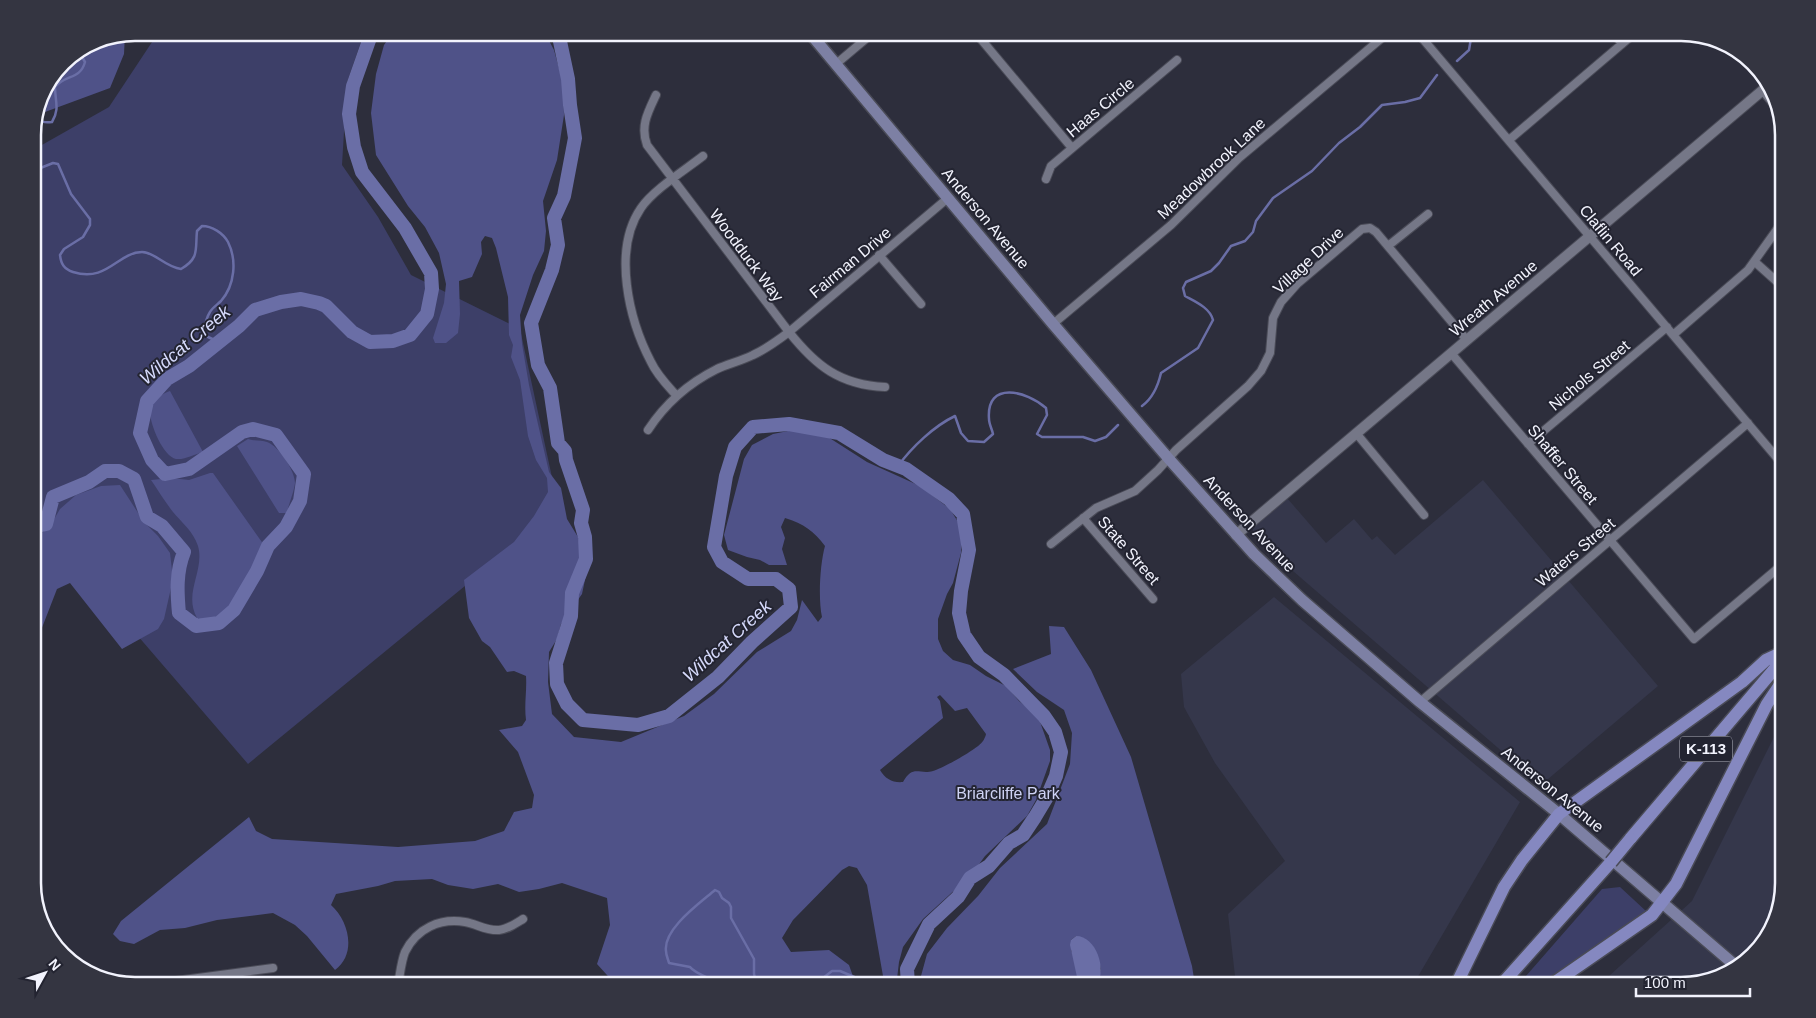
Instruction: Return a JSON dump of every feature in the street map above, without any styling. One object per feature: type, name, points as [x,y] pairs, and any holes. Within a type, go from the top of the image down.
[{"type":"main road","name":"Anderson Avenue","points":[[817,41],[1053,324],[1236,535],[1302,600],[1420,702],[1559,814],[1730,962]]},
{"type":"main road","points":[[1460,977],[1504,887],[1522,860],[1559,814],[1742,682],[1766,660],[1775,656]]},
{"type":"main road","name":"K-113","points":[[1509,977],[1611,862],[1775,668]]},
{"type":"main road","points":[[1564,977],[1652,915],[1676,884],[1775,694]]},
{"type":"street","points":[[836,64],[863,41]]},
{"type":"street","points":[[983,41],[1072,148]]},
{"type":"street","name":"Meadowbrook Lane","points":[[1053,324],[1171,225],[1239,158],[1378,41]]},
{"type":"street","name":"Claflin Road","points":[[1425,41],[1775,455]]},
{"type":"street","points":[[1509,140],[1626,41]]},
{"type":"street","name":"Haas Circle","points":[[1046,179],[1051,166],[1177,60]]},
{"type":"street","name":"Wreath Avenue","points":[[1236,535],[1763,90]]},
{"type":"street","name":"Woodduck Way","points":[[656,95],[643,129],[644,137],[655,157],[789,332],[805,352],[824,368],[845,379],[866,386],[885,387]]},
{"type":"street","points":[[676,396],[652,364],[640,339],[627,290],[628,236],[636,215],[642,206],[702,156]]},
{"type":"street","name":"Fairman Drive","points":[[648,430],[676,396],[697,380],[718,369],[751,356],[789,332],[948,198]]},
{"type":"street","points":[[1388,246],[1428,214]]},
{"type":"street","name":"Village Drive","points":[[1051,544],[1096,508],[1135,490],[1169,459],[1176,450],[1248,386],[1261,371],[1270,353],[1273,318],[1281,302],[1297,284],[1362,229],[1370,228],[1376,232],[1466,340]]},
{"type":"street","points":[[1674,335],[1755,262],[1775,233]]},
{"type":"street","points":[[879,255],[921,304]]},
{"type":"street","points":[[1755,262],[1775,280]]},
{"type":"street","name":"Nichols Street","points":[[1528,444],[1667,327]]},
{"type":"street","name":"Shaffer Street","points":[[1451,353],[1694,639],[1775,571]]},
{"type":"street","name":"Waters Street","points":[[1420,702],[1748,423]]},
{"type":"street","points":[[1356,433],[1424,515]]},
{"type":"street","name":"State Street","points":[[1083,518],[1153,599]]},
{"type":"street","points":[[400,977],[404,954],[410,942],[424,929],[438,922],[455,920],[468,922],[486,929],[499,930],[510,928],[523,919]]},
{"type":"street","points":[[206,977],[273,968]]},
{"type":"shaded area","points":[[153,41],[361,41],[347,82],[342,165],[378,217],[411,275],[520,329],[553,482],[538,526],[248,764],[41,523],[41,145],[109,107]]},
{"type":"shaded area","points":[[1483,480],[1658,686],[1541,785],[1293,571],[1253,534],[1253,528],[1287,498],[1326,543],[1354,519],[1372,540],[1377,536],[1395,555]]},
{"type":"shaded area","points":[[1274,597],[1520,802],[1418,977],[1235,977],[1228,914],[1285,861],[1215,763],[1184,707],[1181,674]]},
{"type":"shaded area","points":[[1775,735],[1775,883],[1772,907],[1762,930],[1738,957],[1717,970],[1705,974],[1681,977],[1608,977],[1692,901]]},
{"type":"shaded area","points":[[1620,887],[1647,912],[1555,977],[1525,977],[1602,889]]},
{"type":"shaded area","points":[[1076,936],[1083,937],[1094,947],[1100,962],[1100,977],[1077,977],[1070,945],[1071,940]]},
{"type":"green space","name":"Briarcliffe Park","points":[[387,41],[549,41],[554,50],[563,83],[564,115],[557,160],[543,201],[546,231],[544,251],[533,275],[520,315],[522,344],[529,385],[549,472],[561,488],[567,519],[578,537],[586,575],[582,594],[561,624],[557,639],[549,652],[548,682],[552,714],[574,737],[621,742],[684,716],[714,694],[757,652],[791,631],[797,620],[802,600],[818,622],[822,617],[820,582],[825,546],[808,529],[785,518],[781,527],[785,538],[782,549],[787,565],[769,565],[760,560],[728,550],[724,535],[744,459],[752,445],[773,434],[793,430],[828,437],[867,462],[920,486],[950,509],[958,522],[962,534],[961,553],[953,583],[938,619],[938,639],[943,651],[953,660],[970,665],[1006,686],[1019,701],[1038,716],[1050,750],[1050,761],[1036,800],[1027,816],[985,856],[972,874],[923,919],[903,947],[897,977],[883,976],[867,885],[857,868],[849,866],[842,870],[793,920],[782,938],[791,952],[829,950],[849,965],[853,977],[609,977],[597,964],[610,925],[607,898],[562,883],[519,892],[498,884],[473,889],[448,885],[432,879],[395,881],[336,894],[331,905],[346,928],[348,947],[342,963],[335,970],[307,936],[295,925],[273,913],[217,920],[185,928],[160,930],[134,944],[120,941],[113,934],[121,921],[249,817],[256,831],[272,839],[398,847],[475,841],[504,831],[514,812],[532,808],[534,795],[518,752],[499,730],[522,726],[526,720],[526,676],[514,671],[507,672],[490,647],[482,641],[469,618],[464,580],[514,542],[534,516],[548,492],[547,478],[536,460],[528,436],[520,380],[511,357],[513,345],[509,335],[508,297],[492,238],[485,236],[481,242],[482,254],[472,277],[459,281],[460,314],[458,333],[446,343],[435,343],[433,338],[444,303],[446,284],[439,253],[425,227],[408,206],[376,155],[371,113],[376,74]],"holes":[[[940,695],[955,711],[967,708],[986,734],[980,744],[974,749],[933,771],[910,773],[903,782],[896,782],[884,776],[880,770],[943,718],[940,701],[937,697]]]},
{"type":"green space","points":[[125,42],[124,54],[110,88],[45,112],[51,93],[64,73],[73,64],[93,51]]},
{"type":"green space","points":[[170,391],[203,452],[186,458],[176,459],[166,452],[157,438],[151,421],[150,408],[155,400]]},
{"type":"green space","points":[[248,439],[265,441],[272,444],[289,466],[295,483],[287,513],[279,513],[237,446]]},
{"type":"green space","points":[[213,473],[264,545],[230,612],[219,621],[204,621],[197,618],[192,600],[199,564],[198,546],[190,532],[170,508],[151,480],[171,478],[189,480]]},
{"type":"green space","points":[[120,485],[144,522],[158,536],[170,553],[173,579],[164,619],[158,629],[122,649],[70,583],[57,589],[41,630],[41,533],[49,528],[60,509],[76,495],[101,486]]},
{"type":"green space","points":[[1049,626],[1064,627],[1091,670],[1131,757],[1194,977],[1099,977],[1100,965],[1076,936],[1071,940],[1071,950],[1081,977],[921,976],[927,954],[947,928],[978,896],[1000,868],[1047,824],[1070,764],[1072,733],[1064,710],[1037,692],[1013,669],[1051,654]]},
{"type":"waterway","name":"Wildcat Creek","points":[[41,525],[46,524],[53,497],[89,482],[105,471],[119,471],[134,479],[147,517],[162,526],[184,552],[178,582],[179,613],[196,626],[219,623],[234,610],[257,571],[268,546],[286,527],[300,501],[304,474],[276,435],[253,429],[242,432],[189,469],[165,474],[152,460],[140,433],[147,401],[167,379],[189,366],[239,326],[255,310],[281,302],[301,299],[319,303],[326,306],[352,332],[370,342],[393,341],[410,335],[427,314],[432,289],[431,273],[405,228],[362,172],[354,147],[349,114],[353,86],[369,41]]},
{"type":"waterway","name":"Wildcat Creek","points":[[560,41],[568,79],[575,138],[564,196],[554,218],[558,245],[552,270],[531,323],[538,365],[550,388],[558,443],[565,451],[566,460],[583,510],[581,523],[585,537],[586,559],[572,593],[571,616],[556,663],[557,684],[567,704],[583,720],[638,725],[669,716],[718,677],[752,642],[791,607],[789,589],[776,579],[748,579],[722,562],[714,547],[726,476],[735,447],[753,427],[789,424],[839,433],[883,460],[906,469],[949,499],[963,514],[969,550],[959,613],[964,635],[979,657],[1004,675],[1044,716],[1055,732],[1061,752],[1056,776],[1047,797],[1023,835],[1009,843],[989,866],[970,878],[958,897],[929,924],[907,969],[908,977]]},
{"type":"waterway","points":[[1457,61],[1469,50],[1470,41]]},
{"type":"waterway","points":[[42,122],[52,122],[56,109],[55,87],[80,72],[85,62],[83,58]]},
{"type":"waterway","points":[[1142,406],[1154,391],[1161,373],[1198,348],[1213,320],[1206,309],[1185,296],[1183,288],[1186,282],[1211,271],[1231,246],[1245,241],[1253,232],[1256,221],[1273,198],[1312,171],[1339,143],[1360,127],[1382,105],[1420,98],[1437,75]]},
{"type":"waterway","points":[[41,168],[53,163],[58,164],[71,194],[90,219],[90,225],[83,237],[64,249],[60,255],[64,266],[73,272],[95,274],[134,253],[142,252],[151,254],[170,266],[181,269],[194,257],[197,231],[202,226],[213,229],[223,236],[228,242],[233,257],[232,280],[226,295],[209,314],[204,331],[208,337],[219,342]]},
{"type":"waterway","points":[[898,466],[924,438],[939,425],[955,416],[961,433],[968,441],[984,442],[993,434],[989,421],[990,407],[994,398],[1001,394],[1019,394],[1029,397],[1046,408],[1047,415],[1037,434],[1042,437],[1083,437],[1095,441],[1106,437],[1118,425]]},
{"type":"waterway","points":[[706,977],[690,967],[669,963],[666,952],[670,934],[676,925],[715,890],[719,892],[731,907],[731,918],[754,959],[755,977]]},
{"type":"waterway","points":[[824,977],[832,971],[840,971],[854,977]]}]
